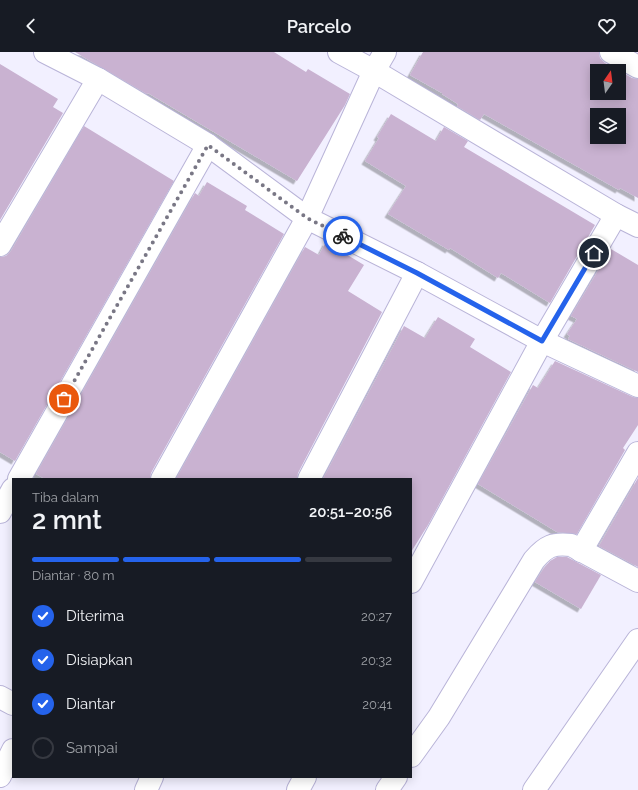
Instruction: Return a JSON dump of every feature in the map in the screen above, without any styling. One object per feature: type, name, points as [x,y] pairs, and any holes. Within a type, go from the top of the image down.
[{"type":"street","points":[[45,52],[98,79],[208,145],[307,218],[417,273],[542,341],[638,386]]},
{"type":"street","points":[[339,52],[374,71],[616,215],[638,226]]},
{"type":"street","points":[[163,478],[307,218],[374,71],[385,52]]},
{"type":"street","points":[[611,52],[638,67]]},
{"type":"street","points":[[0,245],[98,79]]},
{"type":"street","points":[[20,478],[208,145]]},
{"type":"street","points":[[412,580],[542,341],[616,215]]},
{"type":"street","points":[[310,478],[417,273]]},
{"type":"street","points":[[581,551],[638,453]]},
{"type":"street","points":[[0,512],[12,491]]},
{"type":"street","points":[[412,755],[439,717],[534,560],[542,551],[552,545],[571,545],[638,581]]},
{"type":"street","points":[[534,790],[638,640]]},
{"type":"street","points":[[0,697],[12,703]]},
{"type":"street","points":[[0,776],[12,752]]},
{"type":"street","points":[[146,790],[152,778]]},
{"type":"street","points":[[298,790],[304,778]]},
{"type":"street","points":[[387,790],[395,778]]},
{"type":"building","points":[[75,52],[274,52],[306,72],[308,69],[350,94],[345,105],[297,181],[148,93],[147,94]]},
{"type":"building","points":[[423,52],[599,52],[600,58],[607,64],[590,64],[590,100],[626,100],[626,75],[638,79],[638,198],[620,188],[619,190],[484,114],[480,120],[457,106],[458,104],[410,75]]},
{"type":"building","points":[[0,64],[58,99],[53,107],[63,113],[0,220]]},
{"type":"building","points":[[391,114],[436,141],[444,127],[468,141],[464,147],[595,225],[550,303],[501,273],[498,278],[450,248],[449,250],[388,214],[406,186],[365,161]]},
{"type":"building","points":[[84,126],[174,181],[15,461],[0,452],[0,257],[6,256],[11,251]]},
{"type":"building","points":[[207,182],[247,206],[245,210],[284,234],[151,473],[150,478],[43,478],[36,474],[195,193],[199,196]]},
{"type":"building","points":[[326,242],[364,265],[348,291],[382,312],[298,473],[297,478],[177,478],[305,247],[319,255]]},
{"type":"building","points":[[611,249],[638,265],[638,372],[568,339],[570,336],[567,334],[577,319],[571,316]]},
{"type":"building","points":[[438,317],[475,339],[470,347],[511,372],[428,525],[412,550],[412,478],[324,478],[404,326],[425,338]]},
{"type":"building","points":[[555,361],[638,398],[638,425],[623,448],[625,450],[577,534],[557,532],[478,484],[533,385],[538,388]]},
{"type":"building","points":[[638,478],[638,567],[599,546]]},
{"type":"building","points":[[557,557],[567,557],[601,575],[581,609],[535,582],[550,561]]},
{"type":"way so far","points":[[64,399],[208,145],[307,218],[343,236]]},
{"type":"route","points":[[343,236],[417,273],[542,341],[594,253]]}]
